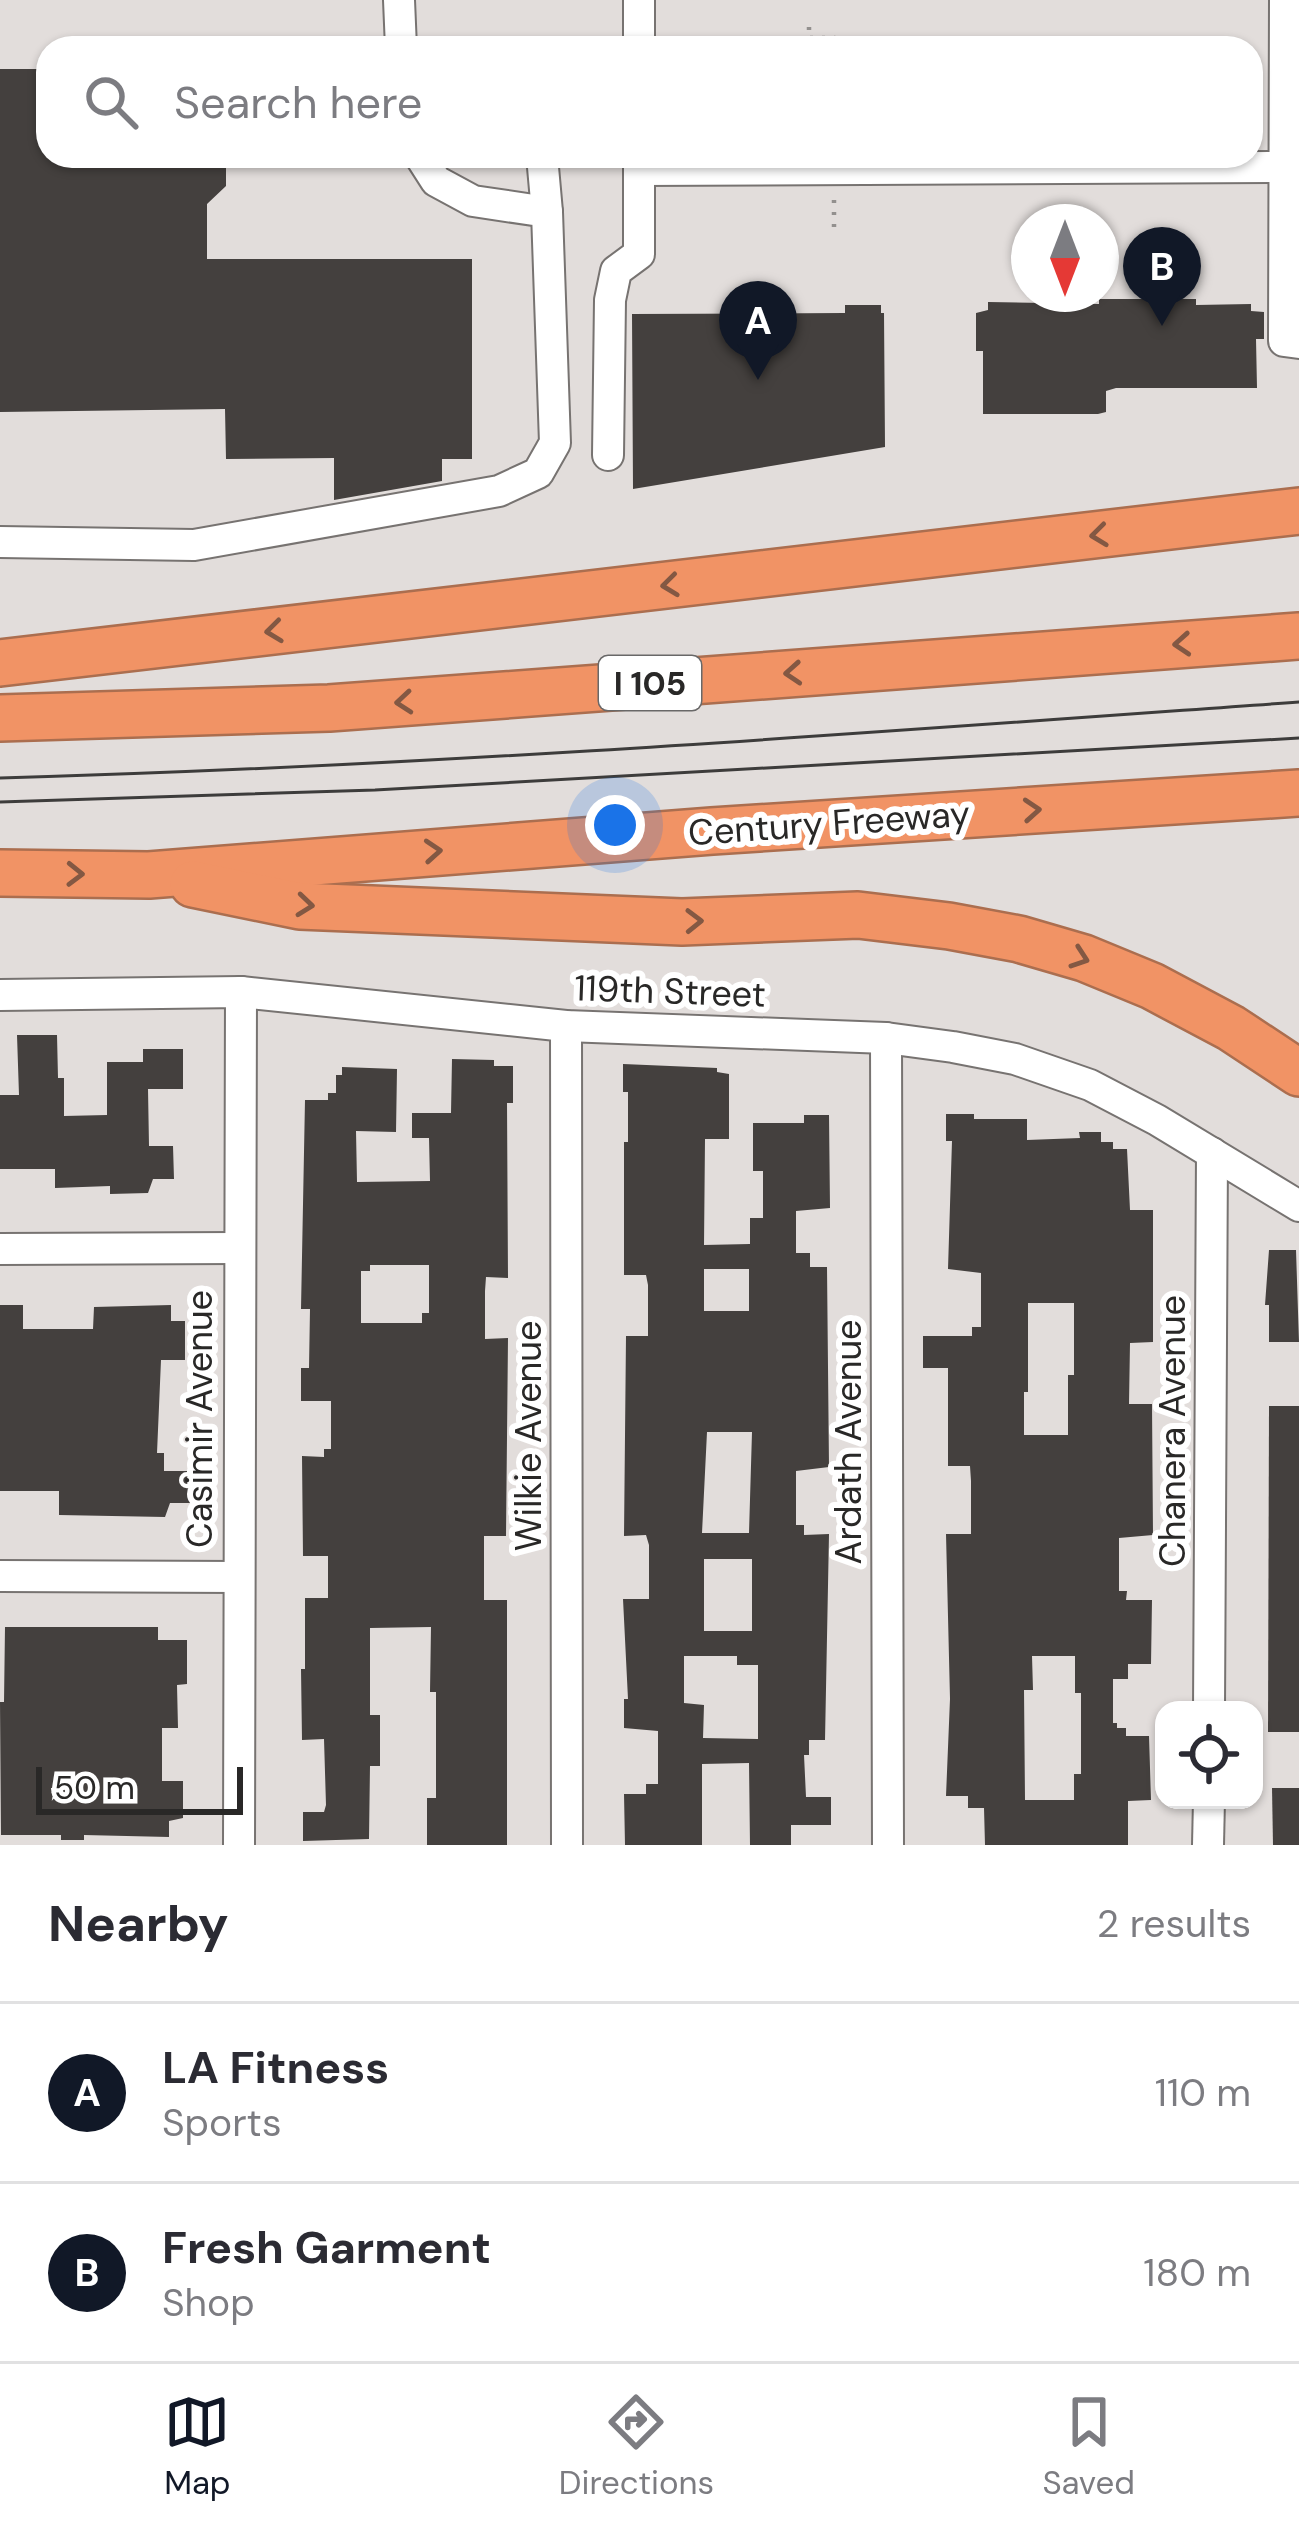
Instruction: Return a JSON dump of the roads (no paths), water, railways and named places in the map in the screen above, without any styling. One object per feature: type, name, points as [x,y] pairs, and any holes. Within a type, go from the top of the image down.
[{"type":"highway","points":[[0,663],[1299,511]]},
{"type":"highway","name":"I 105","points":[[0,718],[329,708],[1299,636]]},
{"type":"highway","name":"Century Freeway","points":[[0,873],[149,874],[619,837],[1299,793]]},
{"type":"highway","points":[[149,874],[300,906],[682,922],[858,915],[973,930],[1084,958],[1152,986],[1231,1028],[1299,1073]]},
{"type":"street","points":[[399,0],[400,36]]},
{"type":"street","points":[[639,0],[639,36]]},
{"type":"street","points":[[1285,0],[1292,342]]},
{"type":"street","points":[[428,168],[436,181],[473,201],[547,212]]},
{"type":"street","points":[[0,542],[194,544],[499,490],[538,473],[555,443],[543,168]]},
{"type":"street","points":[[608,455],[610,300],[616,271],[639,254],[639,168]]},
{"type":"street","name":"119th Street","points":[[0,995],[241,992],[566,1026],[886,1039],[1015,1059],[1090,1084],[1299,1206]]},
{"type":"street","name":"Casimir Avenue","points":[[239,1845],[241,992]]},
{"type":"street","name":"Wilkie Avenue","points":[[566,1026],[567,1845]]},
{"type":"street","name":"Ardath Avenue","points":[[886,1039],[888,1845]]},
{"type":"street","name":"Chanera Avenue","points":[[1209,1701],[1212,1154]]},
{"type":"street","points":[[0,1249],[238,1248]]},
{"type":"street","points":[[0,1576],[239,1577]]},
{"type":"street","points":[[1208,1845],[1209,1809]]},
{"type":"tram line","points":[[0,778],[488,757],[1299,702]]},
{"type":"tram line","points":[[0,802],[375,790],[1299,738]]},
{"type":"place","name":"Fresh Garment","points":[[1162,326]]},
{"type":"place","name":"LA Fitness","points":[[758,380]]}]
